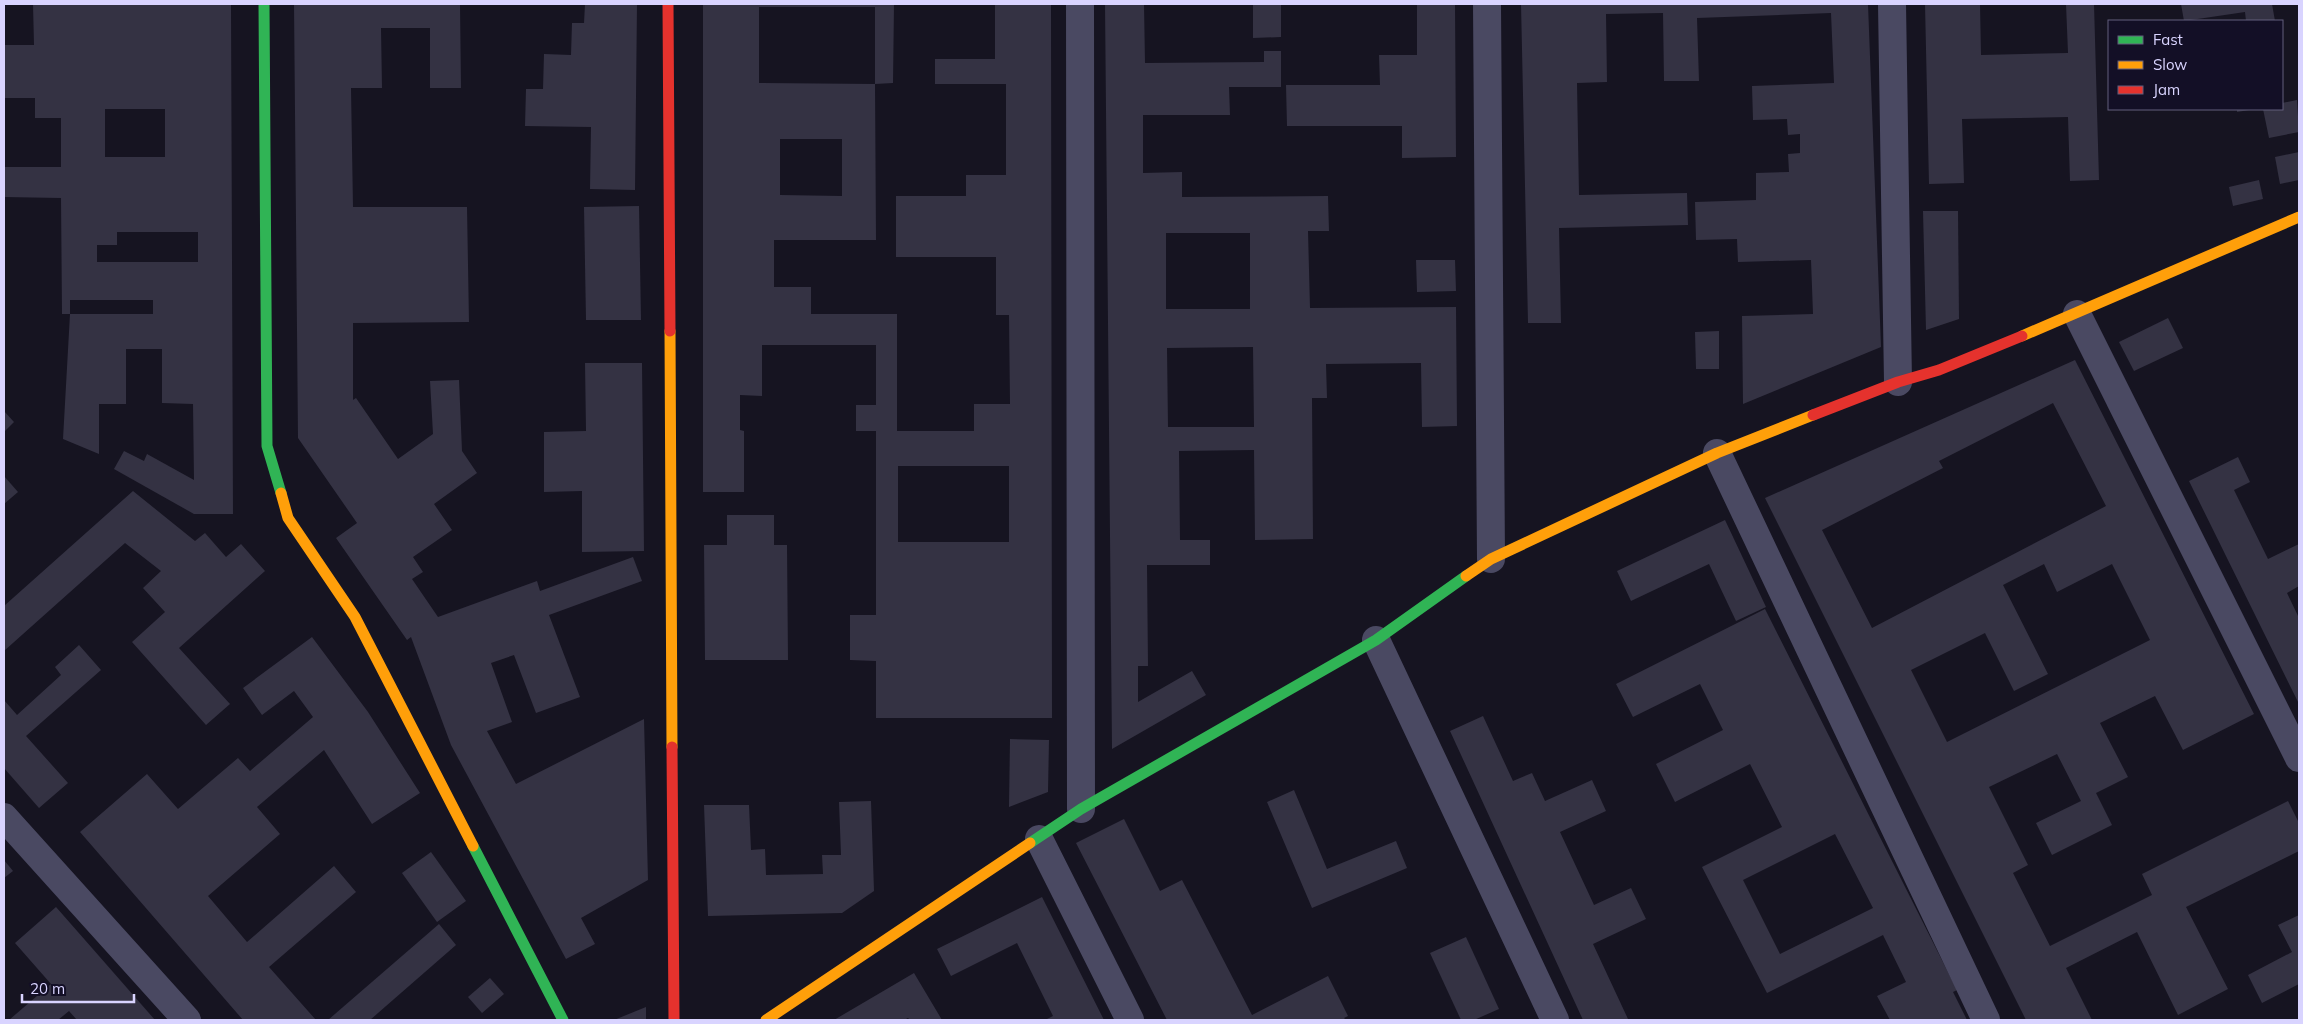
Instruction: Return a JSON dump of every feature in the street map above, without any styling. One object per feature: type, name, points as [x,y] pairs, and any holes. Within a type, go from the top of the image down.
[{"type":"street","points":[[264,4],[267,446],[288,518],[355,617],[563,1020]]},
{"type":"street","points":[[668,4],[674,1020]]},
{"type":"street","points":[[1080,4],[1081,809]]},
{"type":"street","points":[[1486,4],[1491,559]]},
{"type":"street","points":[[1892,4],[1898,382]]},
{"type":"street","points":[[766,1020],[1039,839],[1081,809],[1376,640],[1491,559],[1716,452],[1898,382],[1939,370],[2078,314],[2299,217]]},
{"type":"street","points":[[2078,314],[2299,758]]},
{"type":"street","points":[[1716,452],[1986,1020]]},
{"type":"street","points":[[1376,640],[1555,1020]]},
{"type":"street","points":[[4,817],[188,1020]]},
{"type":"street","points":[[1039,839],[1130,1020]]},
{"type":"building","points":[[33,4],[231,4],[233,514],[194,514],[114,469],[124,451],[144,461],[147,454],[194,480],[193,404],[162,403],[162,349],[126,349],[126,404],[99,404],[99,454],[63,439],[70,314],[62,314],[61,198],[4,197],[4,167],[61,167],[61,118],[35,118],[35,98],[4,98],[4,45],[34,45]],"holes":[[[105,109],[165,109],[165,157],[105,157]],[[117,232],[198,232],[198,262],[97,262],[97,245],[117,245]],[[70,300],[153,300],[153,314],[70,314]]]},
{"type":"building","points":[[294,4],[460,4],[461,88],[430,88],[430,28],[381,28],[382,88],[351,88],[353,207],[467,207],[469,322],[353,323],[353,400],[356,398],[398,459],[433,434],[430,381],[459,380],[462,451],[477,473],[434,504],[452,530],[413,557],[423,572],[412,579],[438,617],[537,581],[540,591],[633,557],[642,581],[549,615],[580,697],[536,713],[514,655],[491,663],[512,722],[487,731],[516,784],[644,719],[648,880],[581,918],[595,944],[566,959],[451,745],[411,637],[407,640],[336,538],[357,523],[298,438]]},
{"type":"building","points":[[585,4],[637,4],[635,190],[590,189],[591,127],[525,126],[526,89],[543,89],[544,54],[571,55],[572,23],[584,23]]},
{"type":"building","points":[[703,4],[894,4],[893,83],[875,84],[876,240],[774,240],[774,287],[811,287],[811,314],[897,314],[897,431],[974,431],[974,404],[1010,404],[1009,315],[996,315],[996,257],[896,257],[896,196],[966,196],[966,175],[1006,175],[1006,84],[935,84],[935,59],[995,59],[995,4],[1051,4],[1052,718],[876,718],[876,661],[850,660],[850,615],[876,615],[876,431],[856,431],[856,405],[876,405],[876,345],[762,345],[762,396],[740,395],[740,430],[744,431],[744,492],[703,492]],"holes":[[[759,7],[875,7],[875,84],[759,83]],[[780,139],[842,139],[842,196],[780,195]],[[898,466],[1009,466],[1009,542],[898,542]]]},
{"type":"building","points":[[1105,4],[1144,4],[1145,63],[1264,62],[1264,51],[1281,51],[1281,87],[1229,87],[1230,115],[1143,115],[1143,173],[1182,172],[1182,197],[1328,196],[1329,231],[1308,231],[1310,308],[1456,307],[1457,426],[1422,427],[1421,363],[1326,364],[1327,398],[1312,398],[1313,539],[1255,540],[1254,450],[1179,451],[1180,540],[1210,540],[1210,565],[1147,565],[1148,666],[1138,666],[1138,702],[1192,671],[1206,695],[1112,749]],"holes":[[[1166,233],[1250,233],[1250,309],[1166,309]],[[1253,347],[1254,427],[1168,427],[1167,348]]]},
{"type":"building","points":[[1253,4],[1281,4],[1281,37],[1253,38]]},
{"type":"building","points":[[1417,4],[1455,4],[1456,157],[1402,158],[1402,126],[1287,126],[1286,85],[1380,85],[1379,55],[1417,55]]},
{"type":"building","points":[[1521,4],[1868,4],[1881,347],[1743,404],[1742,316],[1813,314],[1811,260],[1738,262],[1737,239],[1696,240],[1695,202],[1756,200],[1756,173],[1789,172],[1788,154],[1800,153],[1800,134],[1788,135],[1787,119],[1753,120],[1752,86],[1834,83],[1831,13],[1697,18],[1699,81],[1664,81],[1663,13],[1606,14],[1607,82],[1577,83],[1579,195],[1687,193],[1688,225],[1559,228],[1561,323],[1528,323]]},
{"type":"building","points":[[1925,4],[1980,4],[1981,55],[2068,53],[2066,4],[2094,4],[2099,180],[2070,181],[2068,117],[1962,119],[1964,183],[1929,184]]},
{"type":"building","points":[[2181,4],[2272,4],[2275,20],[2246,20],[2245,12],[2184,20]]},
{"type":"building","points":[[2297,100],[2299,132],[2269,138],[2263,110],[2283,110],[2283,103]]},
{"type":"building","points":[[2299,152],[2299,180],[2280,184],[2275,157]]},
{"type":"building","points":[[2259,180],[2263,199],[2233,206],[2229,187]]},
{"type":"building","points":[[639,206],[641,320],[586,320],[584,207]]},
{"type":"building","points":[[1923,211],[1958,211],[1959,319],[1926,330]]},
{"type":"building","points":[[1416,260],[1455,260],[1456,291],[1417,292]]},
{"type":"building","points":[[2168,318],[2183,348],[2134,371],[2119,342]]},
{"type":"building","points":[[1719,331],[1719,369],[1696,369],[1695,332]]},
{"type":"building","points":[[2075,360],[2254,714],[2183,750],[2155,696],[2100,723],[2128,777],[2096,793],[2112,825],[2052,855],[2036,823],[2081,801],[2057,754],[1989,787],[2028,865],[2013,873],[2050,946],[2152,895],[2142,874],[2288,801],[2299,823],[2299,851],[2186,907],[2228,989],[2178,1015],[2137,932],[2066,968],[2092,1020],[2026,1020],[1765,498]],"holes":[[[2053,403],[2106,506],[1872,628],[1822,530],[1943,468],[1939,461]],[[2044,564],[2057,592],[2112,564],[2150,640],[1947,742],[1911,670],[1985,633],[2014,691],[2048,674],[2003,585]]]},
{"type":"building","points":[[585,363],[642,363],[644,551],[582,552],[582,491],[544,492],[544,432],[586,431]]},
{"type":"building","points":[[4,411],[14,422],[4,432]]},
{"type":"building","points":[[2238,457],[2250,482],[2234,490],[2268,559],[2299,544],[2299,586],[2287,593],[2299,618],[2299,704],[2189,481]]},
{"type":"building","points":[[4,476],[18,492],[4,504]]},
{"type":"building","points":[[133,491],[195,541],[205,533],[226,557],[241,544],[265,571],[179,648],[230,704],[206,725],[132,642],[165,612],[143,588],[161,571],[125,543],[4,651],[4,606]]},
{"type":"building","points":[[727,515],[774,515],[774,545],[787,545],[788,660],[705,660],[704,545],[727,545]]},
{"type":"building","points":[[1725,520],[1766,607],[1736,621],[1709,564],[1631,601],[1617,571]]},
{"type":"building","points":[[1765,609],[1957,990],[1953,992],[1967,1020],[1890,1020],[1877,996],[1906,982],[1883,935],[1767,993],[1702,867],[1782,827],[1750,764],[1675,802],[1656,764],[1723,730],[1700,684],[1633,717],[1616,684]],"holes":[[[1835,834],[1873,908],[1780,954],[1743,880]]]},
{"type":"building","points":[[312,637],[368,712],[420,793],[372,824],[324,750],[257,807],[280,834],[208,896],[247,942],[334,866],[356,892],[269,967],[316,1020],[243,1020],[80,832],[147,774],[178,809],[238,758],[250,771],[313,717],[294,691],[262,715],[243,688]]},
{"type":"building","points":[[79,645],[101,670],[26,736],[68,783],[39,808],[4,768],[4,700],[17,715],[61,675],[55,667]]},
{"type":"building","points":[[1483,716],[1513,781],[1532,773],[1545,801],[1592,780],[1606,811],[1560,832],[1594,905],[1631,888],[1646,919],[1593,944],[1628,1019],[1583,1020],[1450,731]]},
{"type":"building","points":[[1010,739],[1049,740],[1048,792],[1009,807]]},
{"type":"building","points":[[1294,790],[1327,869],[1396,841],[1407,868],[1312,908],[1267,802]]},
{"type":"building","points":[[871,801],[874,891],[842,913],[708,916],[704,805],[749,805],[751,850],[765,849],[766,875],[823,874],[822,855],[841,855],[839,802]]},
{"type":"building","points":[[1124,819],[1160,891],[1182,880],[1252,1015],[1328,976],[1348,1016],[1344,1018],[1346,1020],[1167,1020],[1076,843]]},
{"type":"building","points":[[431,852],[466,901],[437,922],[402,873]]},
{"type":"building","points":[[4,860],[13,871],[4,878]]},
{"type":"building","points":[[1042,897],[1104,1020],[1045,1020],[1053,1016],[1017,943],[951,976],[937,949]]},
{"type":"building","points":[[56,907],[155,1020],[77,1020],[69,1011],[58,1020],[9,1020],[51,984],[15,943]]},
{"type":"building","points":[[2299,915],[2299,984],[2262,1003],[2248,975],[2292,952],[2278,925]]},
{"type":"building","points":[[439,924],[456,945],[370,1020],[328,1020]]},
{"type":"building","points":[[1466,937],[1499,1009],[1474,1020],[1461,1020],[1430,953]]},
{"type":"building","points":[[914,973],[942,1020],[910,1020],[908,1018],[904,1020],[834,1020]]},
{"type":"building","points":[[490,978],[504,994],[482,1013],[468,997]]},
{"type":"building","points":[[646,1007],[646,1020],[614,1020]]},
{"type":"traffic: fast","points":[[264,4],[267,446],[281,493]]},
{"type":"traffic: fast","points":[[1030,843],[1081,809],[1376,640],[1466,576]]},
{"type":"traffic: fast","points":[[473,846],[563,1020]]},
{"type":"traffic: slow","points":[[2022,336],[2299,217]]},
{"type":"traffic: slow","points":[[670,331],[672,747]]},
{"type":"traffic: slow","points":[[1466,576],[1491,559],[1717,453],[1813,415]]},
{"type":"traffic: slow","points":[[281,493],[288,518],[355,617],[473,846]]},
{"type":"traffic: slow","points":[[766,1020],[1030,843]]},
{"type":"traffic: jam","points":[[668,4],[670,331]]},
{"type":"traffic: jam","points":[[1813,415],[1898,382],[1939,370],[2022,336]]},
{"type":"traffic: jam","points":[[672,747],[674,1020]]}]
